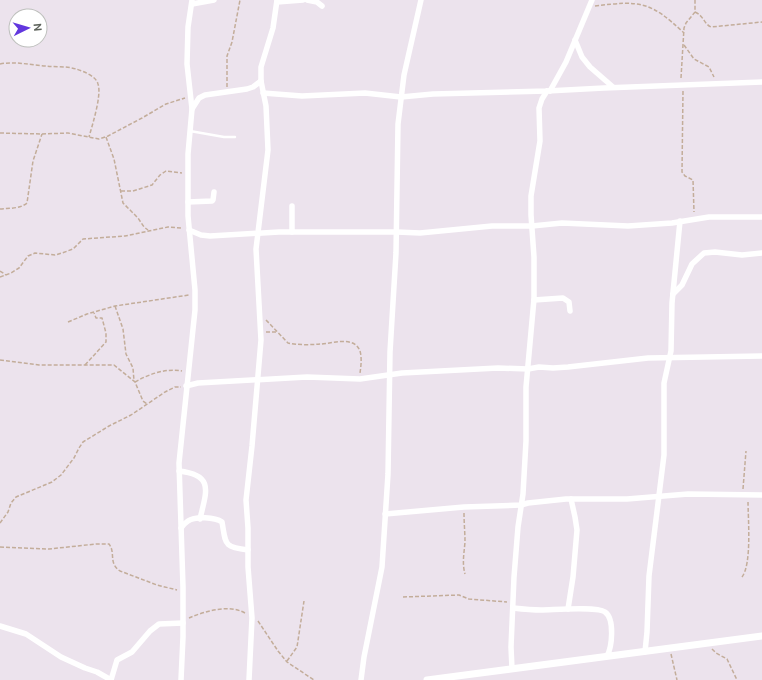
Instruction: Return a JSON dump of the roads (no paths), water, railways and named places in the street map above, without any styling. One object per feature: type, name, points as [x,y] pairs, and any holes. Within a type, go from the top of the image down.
[{"type":"street","points":[[180,680],[183,591],[179,471],[186,386],[195,310],[195,294],[189,231],[187,174],[192,110],[187,64],[188,27],[192,2],[214,0]]},
{"type":"street","points":[[249,680],[252,618],[246,500],[261,333],[256,260],[268,150],[267,121],[261,81],[261,67],[273,28],[277,1],[302,0]]},
{"type":"street","points":[[307,0],[317,2],[322,6]]},
{"type":"street","points":[[361,680],[364,657],[382,567],[388,474],[390,374],[397,232],[398,124],[404,75],[421,0]]},
{"type":"street","points":[[512,669],[511,647],[513,605],[526,441],[526,387],[534,300],[534,257],[531,196],[540,141],[539,108],[542,99],[566,62],[592,0]]},
{"type":"street","points":[[575,40],[582,57],[590,67],[613,87]]},
{"type":"street","points":[[192,110],[199,98],[205,95],[247,89],[253,87],[261,81]]},
{"type":"street","points":[[263,93],[308,96],[365,93],[401,97],[433,94],[762,82]]},
{"type":"street","points":[[188,202],[212,202],[214,192]]},
{"type":"street","points":[[292,206],[292,232]]},
{"type":"street","points":[[189,231],[210,236],[258,232],[420,233],[474,227],[512,225],[532,226],[562,223],[628,226],[709,217],[762,217]]},
{"type":"street","points":[[645,652],[649,576],[664,448],[664,383],[670,359],[673,294],[680,221]]},
{"type":"street","points":[[673,294],[682,285],[692,264],[704,253],[715,252],[742,256],[762,253]]},
{"type":"street","points":[[534,300],[563,298],[569,302],[570,311]]},
{"type":"street","points":[[186,386],[198,383],[307,377],[360,379],[390,374],[498,368],[553,368],[586,366],[648,358],[670,359],[762,356]]},
{"type":"street","points":[[179,471],[195,474],[200,477],[205,485],[206,491],[200,518]]},
{"type":"street","points":[[385,514],[464,507],[521,505],[571,499],[627,499],[688,494],[762,495]]},
{"type":"street","points":[[568,609],[573,577],[577,530],[577,523],[571,499]]},
{"type":"street","points":[[181,528],[188,520],[200,518],[221,521],[225,541],[228,545],[248,550]]},
{"type":"street","points":[[513,605],[531,610],[568,609],[599,610],[604,612],[608,616],[610,623],[610,651],[607,656]]},
{"type":"street","points":[[0,626],[26,634],[61,657],[97,672],[111,680],[117,660],[132,652],[155,626],[164,623],[183,622]]},
{"type":"street","points":[[427,680],[762,636]]},
{"type":"lane","points":[[190,131],[224,137],[235,137]]}]
